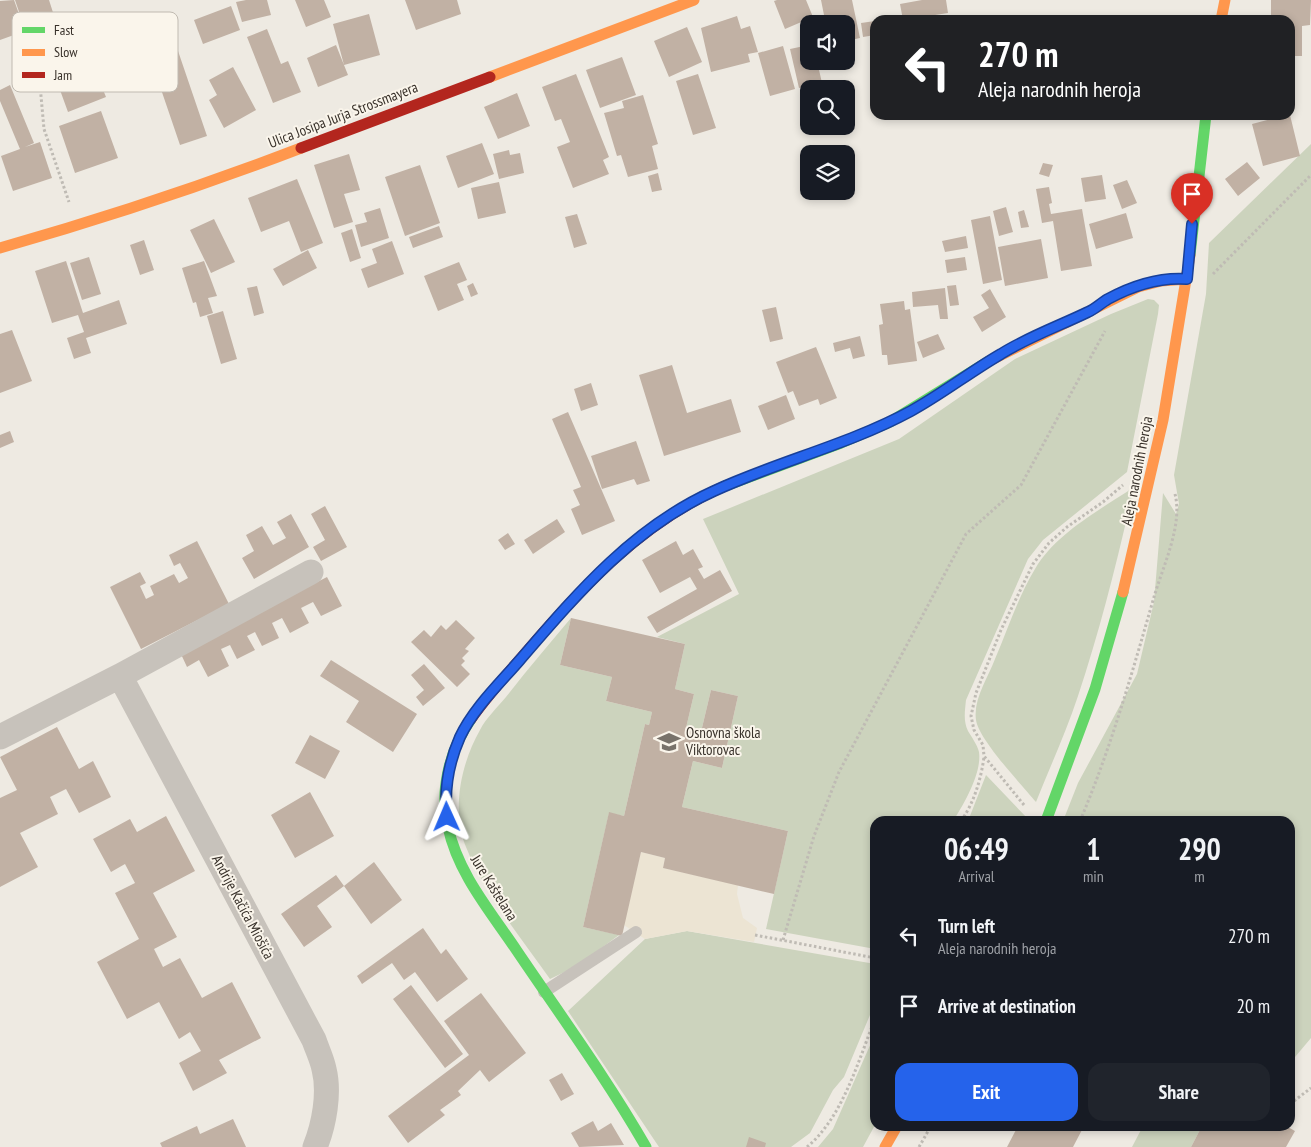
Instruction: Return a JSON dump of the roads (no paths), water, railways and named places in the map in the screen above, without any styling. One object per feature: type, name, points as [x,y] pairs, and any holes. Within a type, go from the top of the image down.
[{"type":"main road","name":"Ulica Josipa Jurja Strossmayera","points":[[0,248],[76,226],[217,180],[694,0]]},
{"type":"main road","points":[[1223,15],[1225,0]]},
{"type":"main road","name":"Aleja narodnih heroja","points":[[1048,816],[1082,730],[1137,548],[1153,477],[1187,279],[1195,185],[1205,120]]},
{"type":"main road","name":"Jure Kaštelana","points":[[646,1147],[620,1100],[544,992],[469,879],[457,857],[448,830],[445,805],[448,771],[461,735],[482,704],[579,591],[633,541],[660,520],[714,491],[871,431],[913,409],[1003,352],[1092,310],[1109,299],[1141,285],[1168,278],[1187,279]]},
{"type":"main road","points":[[885,1147],[894,1131]]},
{"type":"street","points":[[0,737],[120,676],[311,572]]},
{"type":"street","name":"Andrije Kačića Miošića","points":[[120,676],[314,1040],[325,1070],[326,1090],[320,1136],[315,1147]]},
{"type":"lane","points":[[544,992],[636,932]]},
{"type":"place","name":"Osnovna škola Viktorovac","points":[[669,742]]}]
